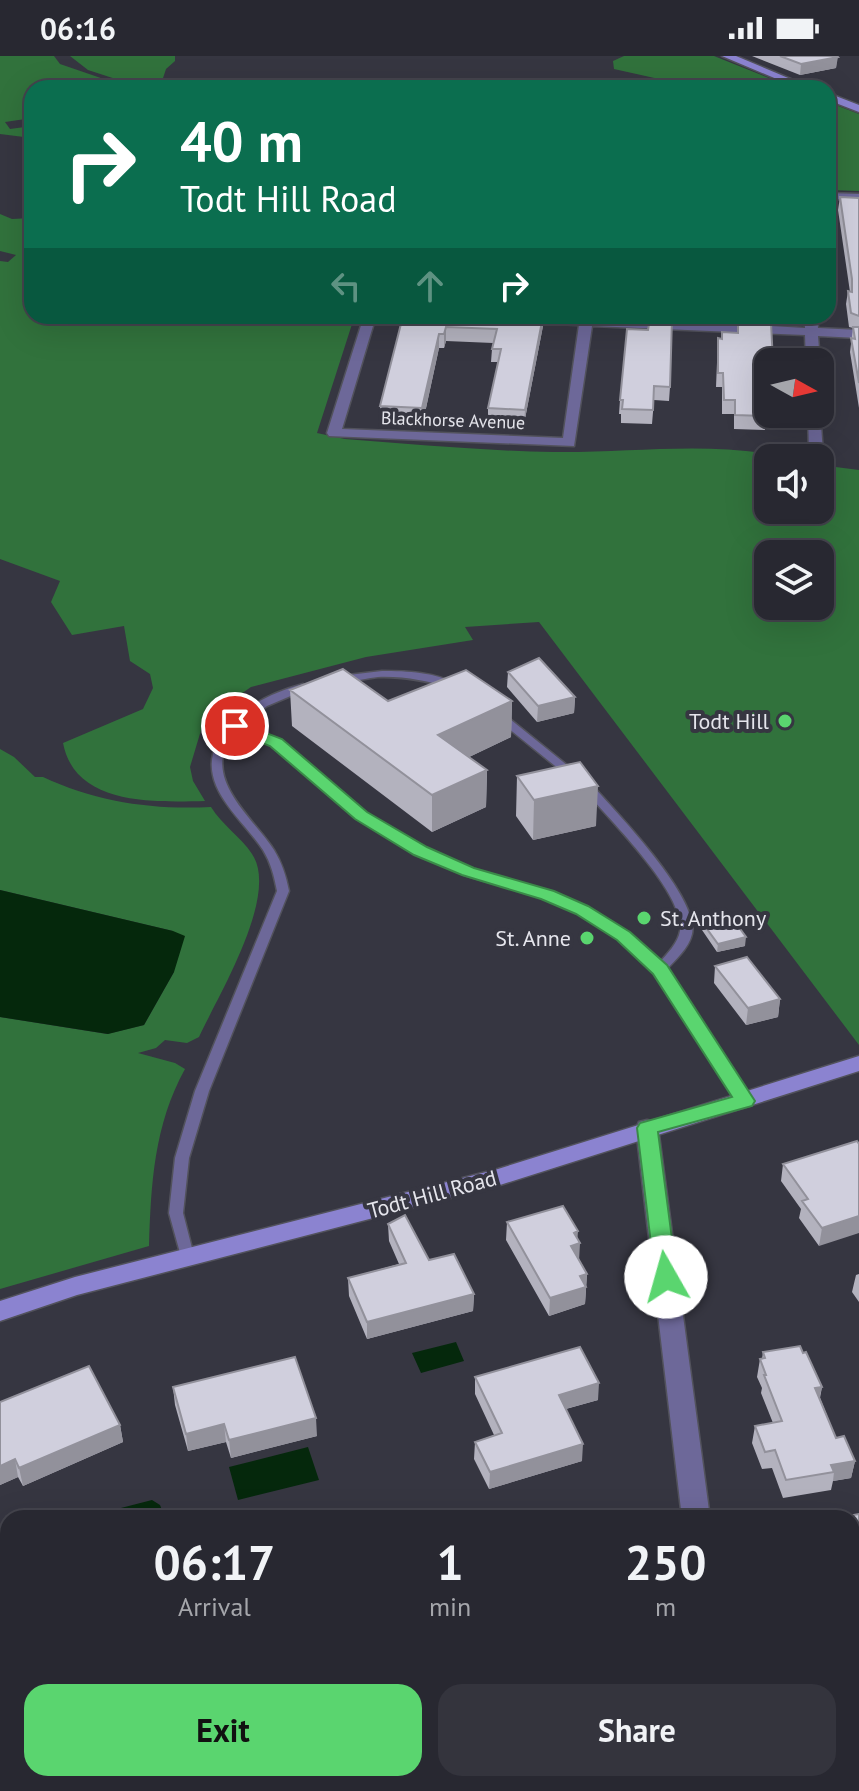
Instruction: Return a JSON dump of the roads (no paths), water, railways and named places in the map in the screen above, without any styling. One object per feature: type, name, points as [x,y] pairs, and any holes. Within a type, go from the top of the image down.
[{"type":"street","points":[[727,56],[787,80]]},
{"type":"street","points":[[836,99],[859,109]]},
{"type":"street","points":[[836,196],[859,197]]},
{"type":"street","name":"Blackhorse Avenue","points":[[368,324],[334,433],[569,443],[585,324]]},
{"type":"street","points":[[673,324],[859,334]]},
{"type":"street","points":[[812,324],[813,348]]},
{"type":"street","name":"Todt Hill Road","points":[[0,1311],[75,1286],[500,1177],[859,1063]]},
{"type":"street","points":[[647,1128],[695,1510]]},
{"type":"lane","points":[[187,1256],[176,1213],[182,1158],[202,1091],[283,891],[283,875],[274,855],[233,806],[221,785],[215,764],[219,750],[245,715],[270,699],[309,685],[350,677],[410,675],[433,677],[463,689]]},
{"type":"lane","points":[[488,706],[586,786],[669,884],[685,910],[686,933],[660,970]]},
{"type":"lane","points":[[235,726],[276,742],[361,815],[421,851],[468,872],[548,895],[582,910],[623,936],[660,970],[745,1101]]},
{"type":"place","name":"Todt Hill","points":[[785,721]]},
{"type":"place","name":"St. Anthony","points":[[644,918]]},
{"type":"place","name":"St. Anne","points":[[587,938]]}]
